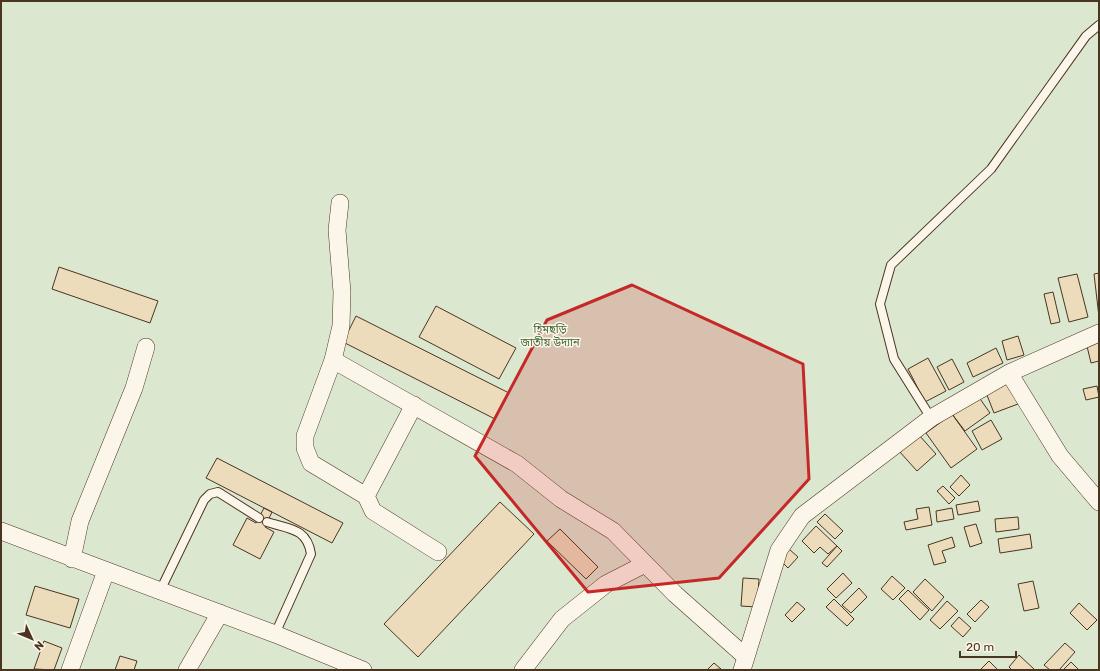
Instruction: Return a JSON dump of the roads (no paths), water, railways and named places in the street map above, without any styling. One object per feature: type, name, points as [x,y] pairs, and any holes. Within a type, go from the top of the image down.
[{"type":"street","points":[[340,203],[337,230],[342,292],[341,326],[333,360],[305,436],[305,448],[311,464],[366,496],[372,511],[438,552]]},
{"type":"street","points":[[333,360],[517,464],[561,499],[613,531],[744,663],[779,550],[802,516],[931,418],[1009,372],[1099,333]]},
{"type":"street","points":[[72,559],[80,522],[134,388],[146,348]]},
{"type":"street","points":[[1009,372],[1060,456],[1099,502]]},
{"type":"street","points":[[366,496],[414,405]]},
{"type":"street","points":[[1,531],[72,559],[275,634],[363,670]]},
{"type":"street","points":[[523,670],[562,619],[606,584],[645,564]]},
{"type":"street","points":[[70,670],[106,571]]},
{"type":"street","points":[[187,670],[220,613]]},
{"type":"lane","points":[[931,418],[894,359],[880,304],[891,265],[991,169],[1086,36],[1099,26]]},
{"type":"lane","points":[[160,591],[204,500],[210,494],[218,492],[259,518]]},
{"type":"lane","points":[[267,522],[303,534],[310,543],[311,554],[275,634]]},
{"type":"park label","name":"হিমছড়ি জাতীয় উদ্যান","points":[[550,335]]}]
